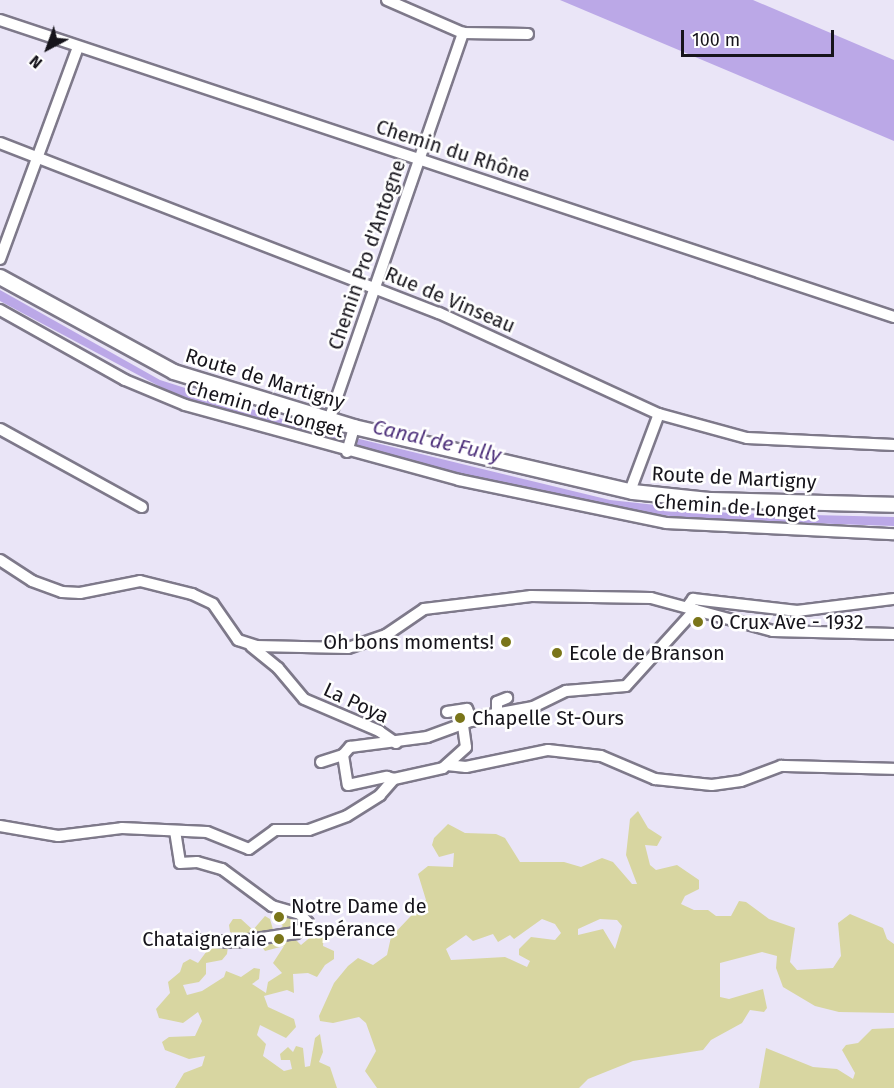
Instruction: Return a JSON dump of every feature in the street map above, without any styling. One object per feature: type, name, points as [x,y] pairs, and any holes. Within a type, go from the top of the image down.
[{"type":"main road","name":"Route de Martigny","points":[[0,277],[174,372],[354,427],[630,491],[709,500],[894,505]]},
{"type":"street","points":[[387,0],[463,33],[528,34]]},
{"type":"street","name":"Chemin du Rhône","points":[[0,20],[894,317]]},
{"type":"street","name":"Chemin Pro d'Antogne","points":[[328,420],[463,33]]},
{"type":"street","points":[[0,259],[78,47]]},
{"type":"street","name":"Rue de Vinseau","points":[[0,142],[484,331],[659,414],[747,438],[894,445]]},
{"type":"street","name":"Chemin de Longet","points":[[0,310],[151,392],[225,418],[347,452],[590,511],[666,524],[894,534]]},
{"type":"street","points":[[630,491],[659,414]]},
{"type":"street","points":[[347,452],[354,427]]},
{"type":"street","points":[[0,429],[142,507]]},
{"type":"street","name":"La Poya","points":[[0,560],[32,581],[62,592],[80,593],[140,580],[192,594],[213,604],[233,635],[279,668],[304,699],[379,731],[396,743]]},
{"type":"street","points":[[251,646],[348,648],[387,635],[424,609],[531,596],[651,598],[785,632],[894,634]]},
{"type":"street","points":[[321,762],[343,755],[350,747],[396,743],[532,706],[566,691],[626,686],[691,608],[693,599],[797,611],[894,599]]},
{"type":"street","points":[[497,714],[497,702],[507,698]]},
{"type":"street","points":[[447,711],[467,709],[468,723],[466,747],[447,765]]},
{"type":"street","points":[[0,826],[58,836],[123,828],[219,834],[249,849],[275,830],[309,830],[347,816],[380,795],[394,780],[447,765],[466,767],[548,750],[601,756],[655,779],[712,785],[741,781],[781,766],[894,769]]},
{"type":"street","points":[[343,755],[348,786],[387,777],[394,780]]},
{"type":"street","points":[[175,831],[180,863],[197,862],[222,869],[272,906],[300,914],[308,923],[296,933],[236,942],[194,940]]},
{"type":"shaded area","points":[[560,0],[753,0],[894,60],[894,141]]},
{"type":"shaded area","name":"Canal de Fully","points":[[0,290],[160,380],[298,424],[610,500],[729,513],[894,517],[894,526],[690,519],[611,507],[444,471],[224,411],[170,392],[0,301]]},
{"type":"shaded area","points":[[638,811],[648,828],[662,837],[657,846],[645,845],[650,865],[656,870],[677,865],[699,880],[699,889],[685,896],[681,904],[694,910],[708,910],[716,916],[731,916],[739,901],[746,902],[769,919],[795,928],[790,962],[797,970],[833,968],[841,956],[838,923],[850,914],[883,928],[887,939],[894,944],[894,1013],[839,1012],[815,1006],[783,987],[776,968],[777,956],[762,952],[720,963],[720,997],[729,999],[763,989],[767,1008],[764,1012],[750,1010],[742,1023],[711,1040],[703,1050],[633,1061],[588,1079],[579,1088],[377,1088],[365,1071],[376,1051],[366,1023],[359,1017],[333,1023],[320,1021],[319,1016],[334,983],[348,966],[358,958],[373,965],[387,955],[391,937],[426,900],[418,874],[428,866],[453,867],[454,853],[439,857],[432,845],[434,838],[448,824],[465,833],[496,834],[505,838],[520,862],[564,862],[581,867],[602,858],[613,862],[632,884],[637,884],[626,855],[630,819]],"holes":[[[542,919],[555,924],[561,933],[555,940],[531,937],[519,949],[519,955],[530,961],[527,967],[505,957],[451,960],[446,949],[466,935],[473,941],[493,934],[498,942],[510,935],[514,939]],[[600,919],[617,920],[622,926],[615,949],[603,929],[578,935],[578,929]]]},
{"type":"shaded area","points":[[275,912],[303,919],[294,938],[301,945],[319,930],[324,932],[323,946],[334,951],[334,959],[325,965],[317,977],[308,973],[293,974],[294,993],[287,990],[264,996],[268,1007],[294,1019],[296,1027],[286,1038],[260,1025],[257,1035],[266,1044],[263,1056],[284,1071],[292,1069],[290,1060],[281,1060],[280,1054],[288,1047],[293,1052],[296,1046],[303,1048],[305,1067],[310,1066],[315,1038],[320,1034],[323,1052],[319,1062],[330,1067],[337,1088],[175,1088],[184,1073],[202,1066],[205,1056],[189,1059],[165,1050],[162,1042],[169,1037],[195,1036],[202,1021],[198,1012],[183,1023],[159,1018],[156,1009],[170,993],[168,982],[180,972],[183,963],[190,959],[198,963],[212,944],[228,946],[227,954],[222,960],[206,963],[206,974],[199,982],[183,985],[187,995],[202,991],[224,977],[226,971],[241,977],[254,968],[260,969],[259,979],[252,984],[266,993],[268,982],[282,973],[273,963],[284,946],[265,951],[260,944],[230,932],[229,925],[233,919],[241,919],[253,930],[265,916],[270,919],[274,933],[283,926],[273,917]]},
{"type":"shaded area","points":[[894,1028],[894,1088],[759,1088],[766,1048],[813,1067],[837,1069],[853,1079],[855,1073],[842,1050],[846,1045],[858,1043],[872,1029]]},
{"type":"place","name":"O Crux Ave - 1932","points":[[698,622]]},
{"type":"place","name":"Oh bons moments!","points":[[506,642]]},
{"type":"place","name":"Ecole de Branson","points":[[557,653]]},
{"type":"place","name":"Chapelle St-Ours","points":[[460,718]]},
{"type":"place","name":"Notre Dame de L'Espérance","points":[[279,917]]},
{"type":"place","name":"Chataigneraie","points":[[279,939]]}]
